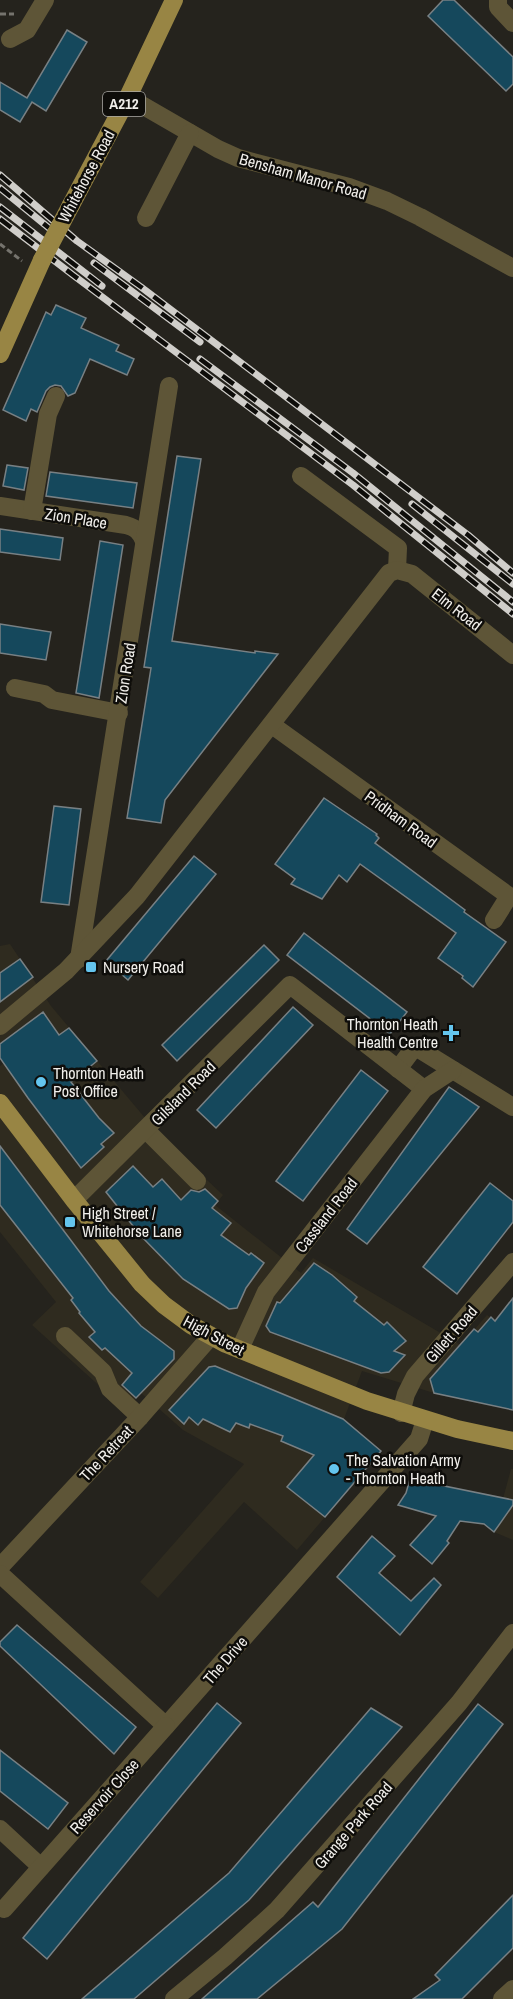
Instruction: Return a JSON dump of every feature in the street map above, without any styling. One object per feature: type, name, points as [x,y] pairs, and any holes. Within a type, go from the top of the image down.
[{"type":"main road","name":"Whitehorse Road","points":[[0,354],[42,260],[128,97],[174,0]]},
{"type":"main road","name":"High Street","points":[[0,1103],[74,1200],[151,1293],[176,1315],[211,1336],[357,1397],[425,1420],[513,1441]]},
{"type":"street","points":[[10,39],[27,30],[45,0]]},
{"type":"street","points":[[498,0],[498,7],[513,23]]},
{"type":"street","name":"Bensham Manor Road","points":[[128,97],[218,149],[238,158],[349,187],[387,201],[513,268]]},
{"type":"street","points":[[146,218],[190,133]]},
{"type":"street","name":"Zion Road","points":[[79,959],[169,386]]},
{"type":"street","points":[[32,511],[48,414],[56,396]]},
{"type":"street","points":[[0,1026],[50,986],[79,959],[137,896],[385,577],[397,570],[398,548],[301,476]]},
{"type":"street","name":"Zion Place","points":[[0,506],[126,525],[141,533],[144,541]]},
{"type":"street","name":"Elm Road","points":[[397,570],[404,570],[412,574],[513,655]]},
{"type":"street","points":[[15,688],[44,694],[52,700],[119,713]]},
{"type":"street","name":"Pridham Road","points":[[272,725],[508,896],[494,920]]},
{"type":"street","name":"Gilsland Road","points":[[74,1200],[291,985],[398,1069]]},
{"type":"street","points":[[424,1089],[398,1069],[415,1048],[513,1107]]},
{"type":"street","name":"Cassland Road","points":[[240,1349],[266,1292],[424,1089],[453,1070]]},
{"type":"street","points":[[146,1130],[197,1181]]},
{"type":"street","name":"Gillett Road","points":[[401,1413],[406,1394],[415,1376],[511,1269]]},
{"type":"street","points":[[65,1336],[104,1372],[110,1389],[140,1417]]},
{"type":"street","name":"The Retreat","points":[[0,1567],[140,1417],[211,1336]]},
{"type":"street","name":"The Drive","points":[[166,1726],[419,1439],[425,1420]]},
{"type":"street","points":[[0,1574],[166,1726]]},
{"type":"street","name":"Grange Park Road","points":[[174,1999],[234,1950],[277,1910],[453,1710],[513,1633]]},
{"type":"street","name":"Reservoir Close","points":[[4,1909],[166,1726]]},
{"type":"street","points":[[0,1829],[41,1867]]},
{"type":"street","points":[[502,1999],[513,1989]]},
{"type":"path","points":[[0,244],[5,248]]},
{"type":"shaded area","points":[[10,944],[51,1006],[161,1137],[223,1195],[215,1205],[301,1273],[313,1258],[461,1345],[487,1315],[513,1333],[513,1410],[434,1393],[362,1371],[344,1419],[287,1487],[325,1517],[297,1550],[244,1502],[158,1598],[140,1582],[244,1464],[183,1430],[141,1393],[126,1410],[32,1325],[56,1302],[0,1232],[0,1066],[4,1063],[0,1058],[0,946]]},
{"type":"shaded area","points":[[511,1469],[513,1469],[513,1540],[494,1532]]},
{"type":"building","points":[[443,0],[454,0],[513,57],[513,84],[506,91],[428,16]]},
{"type":"building","points":[[67,30],[87,42],[46,111],[32,102],[20,122],[0,110],[0,82],[27,98]]},
{"type":"building","points":[[56,305],[86,318],[81,328],[119,345],[116,351],[134,359],[127,375],[90,359],[75,393],[68,396],[61,386],[50,387],[37,412],[31,409],[26,421],[3,410],[46,312],[51,315]]},
{"type":"building","points":[[177,456],[201,459],[172,641],[255,653],[255,651],[278,654],[165,800],[161,823],[127,818],[151,668],[144,667]]},
{"type":"building","points":[[7,465],[28,468],[24,490],[3,486]]},
{"type":"building","points":[[50,472],[137,483],[133,508],[46,496]]},
{"type":"building","points":[[0,529],[63,538],[60,560],[0,552]]},
{"type":"building","points":[[100,541],[123,545],[99,698],[76,693]]},
{"type":"building","points":[[0,624],[51,632],[46,660],[0,653]]},
{"type":"building","points":[[324,798],[377,834],[379,838],[375,843],[506,942],[473,987],[462,978],[463,976],[438,958],[456,933],[360,864],[347,882],[339,875],[322,899],[291,884],[295,879],[275,864]]},
{"type":"building","points":[[54,806],[81,809],[69,905],[41,902]]},
{"type":"building","points":[[194,856],[216,874],[128,980],[106,961]]},
{"type":"building","points":[[304,933],[407,1012],[390,1034],[287,955]]},
{"type":"building","points":[[264,945],[279,960],[177,1061],[162,1045]]},
{"type":"building","points":[[20,959],[33,977],[0,1002],[0,973]]},
{"type":"building","points":[[293,1007],[313,1025],[216,1128],[197,1110]]},
{"type":"building","points":[[43,1012],[59,1035],[69,1028],[97,1061],[71,1082],[114,1133],[101,1144],[104,1147],[81,1168],[0,1058],[0,1044]]},
{"type":"building","points":[[361,1070],[388,1091],[303,1201],[276,1181]]},
{"type":"building","points":[[449,1087],[479,1107],[367,1244],[347,1229]]},
{"type":"building","points":[[0,1146],[109,1291],[141,1326],[174,1351],[174,1359],[136,1398],[122,1385],[132,1373],[105,1348],[102,1350],[89,1337],[95,1332],[79,1313],[71,1300],[73,1298],[0,1205]]},
{"type":"building","points":[[133,1166],[153,1187],[162,1179],[181,1200],[191,1190],[199,1192],[205,1189],[218,1201],[212,1208],[231,1223],[221,1235],[264,1263],[246,1288],[237,1308],[229,1309],[183,1279],[141,1236],[106,1192]]},
{"type":"building","points":[[490,1183],[513,1201],[513,1222],[457,1294],[423,1267]]},
{"type":"building","points":[[314,1263],[357,1297],[354,1301],[384,1325],[387,1322],[406,1341],[394,1351],[405,1355],[389,1372],[381,1373],[270,1332],[266,1326],[277,1302],[280,1303]]},
{"type":"building","points":[[513,1298],[513,1410],[434,1393],[430,1379],[474,1329],[478,1332],[491,1317],[495,1321]]},
{"type":"building","points":[[215,1366],[343,1419],[381,1451],[325,1517],[287,1487],[314,1455],[281,1441],[283,1436],[250,1424],[249,1428],[236,1423],[230,1432],[203,1419],[198,1425],[189,1417],[184,1424],[169,1410],[209,1367]]},
{"type":"building","points":[[410,1479],[513,1500],[513,1505],[494,1532],[484,1524],[460,1521],[447,1541],[449,1543],[432,1564],[410,1545],[436,1516],[398,1505],[406,1493]]},
{"type":"building","points":[[372,1536],[395,1556],[379,1573],[411,1601],[434,1578],[441,1585],[400,1635],[337,1577]]},
{"type":"building","points":[[17,1625],[136,1727],[114,1754],[0,1646],[0,1642]]},
{"type":"building","points":[[217,1703],[241,1723],[47,1959],[23,1938]]},
{"type":"building","points":[[478,1704],[503,1724],[342,1929],[257,1999],[202,1999],[313,1902],[318,1907]]},
{"type":"building","points":[[371,1708],[402,1727],[249,1900],[134,1999],[82,1999],[229,1873]]},
{"type":"building","points":[[0,1750],[68,1803],[48,1829],[0,1791]]},
{"type":"building","points":[[513,1895],[513,1948],[462,1999],[413,1999],[440,1980],[435,1975]]},
{"type":"railway","points":[[0,175],[77,241],[468,535],[513,573]]},
{"type":"railway","points":[[0,188],[49,228]]},
{"type":"railway","points":[[0,207],[102,286]]},
{"type":"railway","points":[[0,219],[353,485],[513,614]]},
{"type":"railway","points":[[94,263],[200,342]]},
{"type":"railway","points":[[200,359],[353,473],[513,602]]},
{"type":"railway","points":[[412,504],[513,584]]},
{"type":"place","name":"Nursery Road","points":[[91,967]]},
{"type":"place","name":"Thornton Heath Health Centre","points":[[451,1033]]},
{"type":"place","name":"Thornton Heath Post Office","points":[[41,1082]]},
{"type":"place","name":"High Street / Whitehorse Lane","points":[[70,1222]]},
{"type":"place","name":"The Salvation Army - Thornton Heath","points":[[334,1469]]}]
